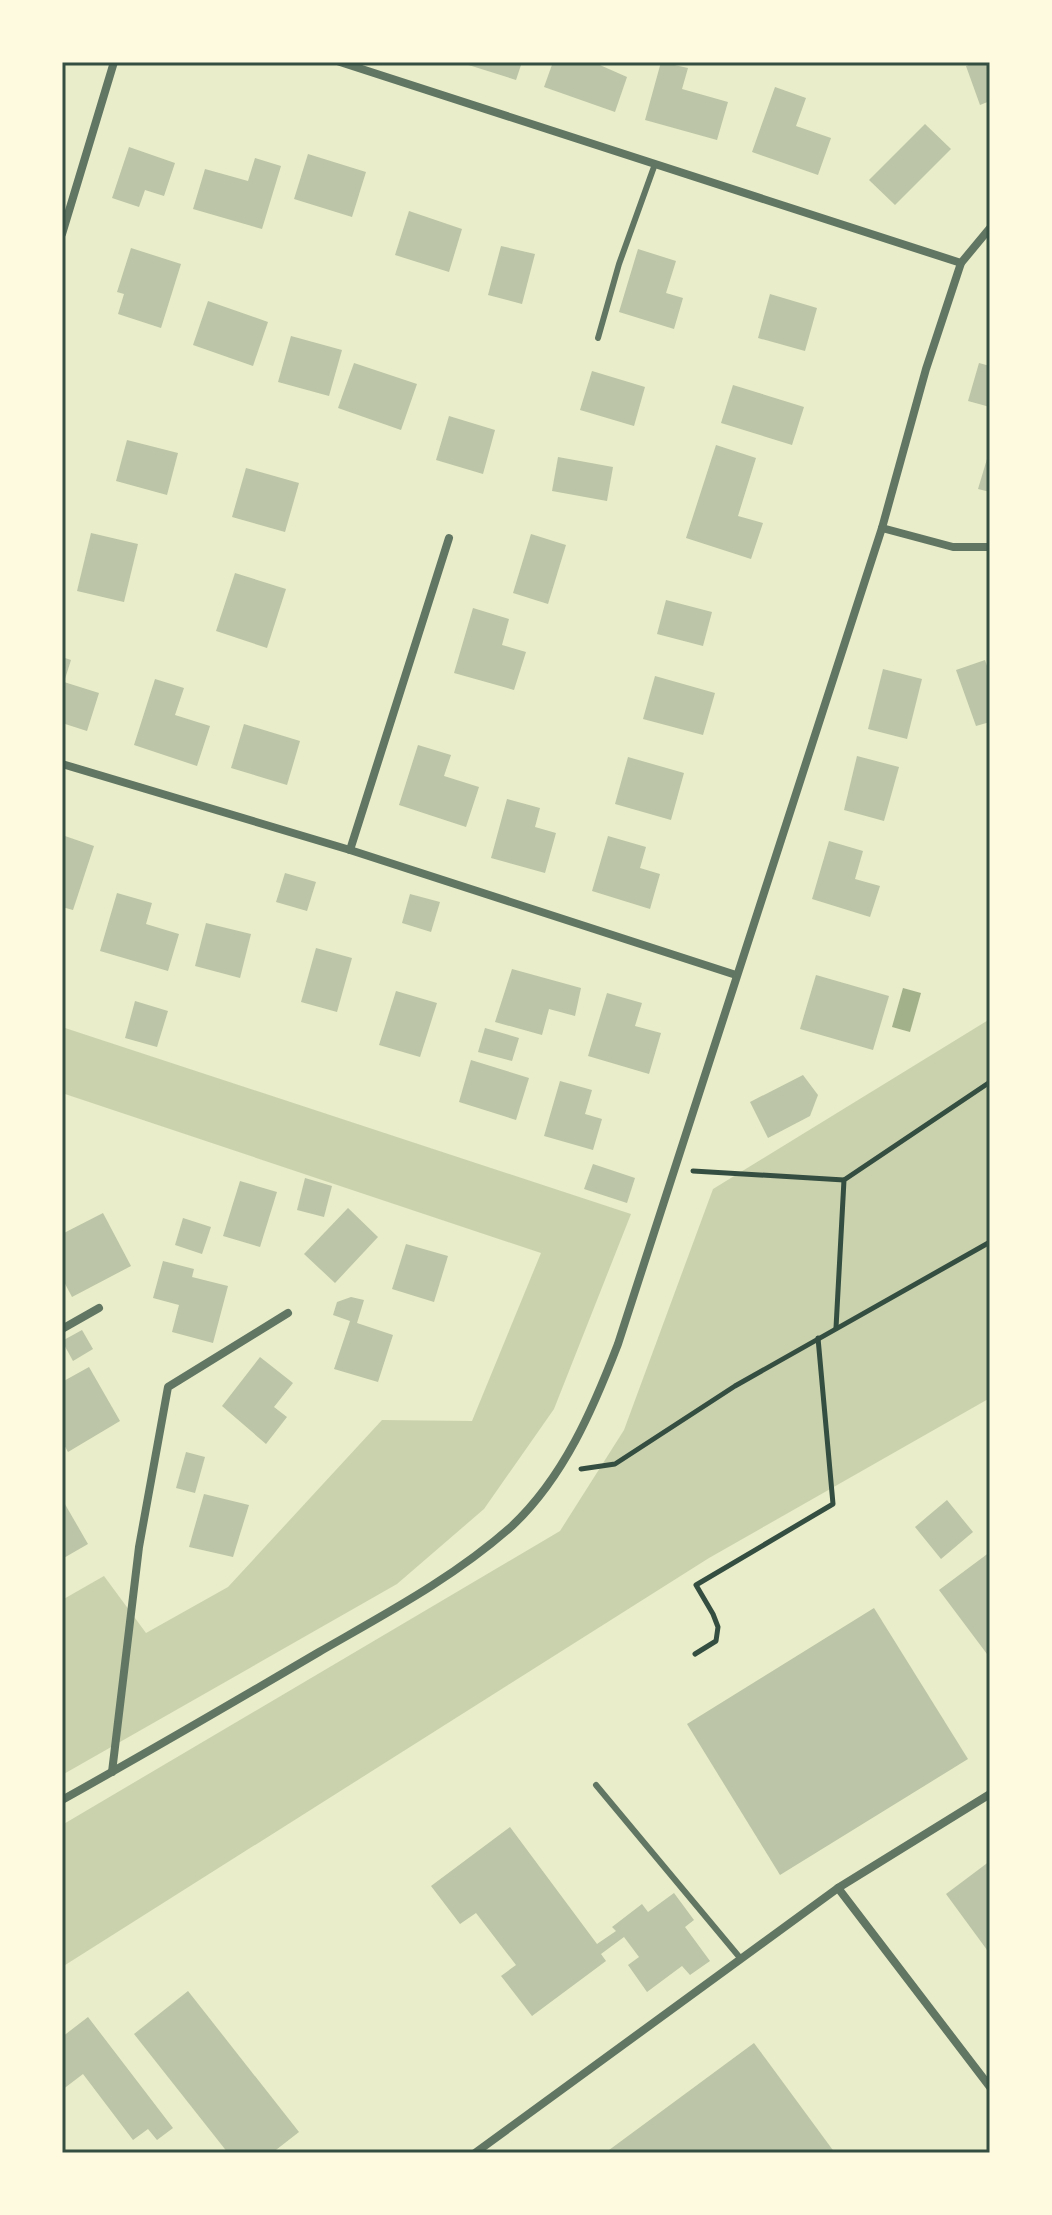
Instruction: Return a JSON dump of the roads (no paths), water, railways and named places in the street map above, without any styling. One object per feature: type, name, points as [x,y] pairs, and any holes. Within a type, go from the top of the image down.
[{"type":"street","points":[[62,234],[114,62]]},
{"type":"street","points":[[340,62],[961,263]]},
{"type":"street","points":[[62,1800],[400,1605],[462,1565],[513,1524],[556,1472],[590,1415],[618,1344],[882,528],[926,369],[961,263],[990,228]]},
{"type":"street","points":[[882,528],[953,547],[990,547]]},
{"type":"street","points":[[350,850],[449,538]]},
{"type":"street","points":[[62,764],[350,850],[736,975]]},
{"type":"street","points":[[62,1329],[99,1308]]},
{"type":"street","points":[[112,1772],[139,1547],[168,1387],[288,1313]]},
{"type":"street","points":[[475,2153],[838,1888],[990,1794]]},
{"type":"street","points":[[838,1888],[990,2087]]},
{"type":"lane","points":[[598,338],[619,264],[655,164]]},
{"type":"lane","points":[[596,1785],[741,1959]]}]
